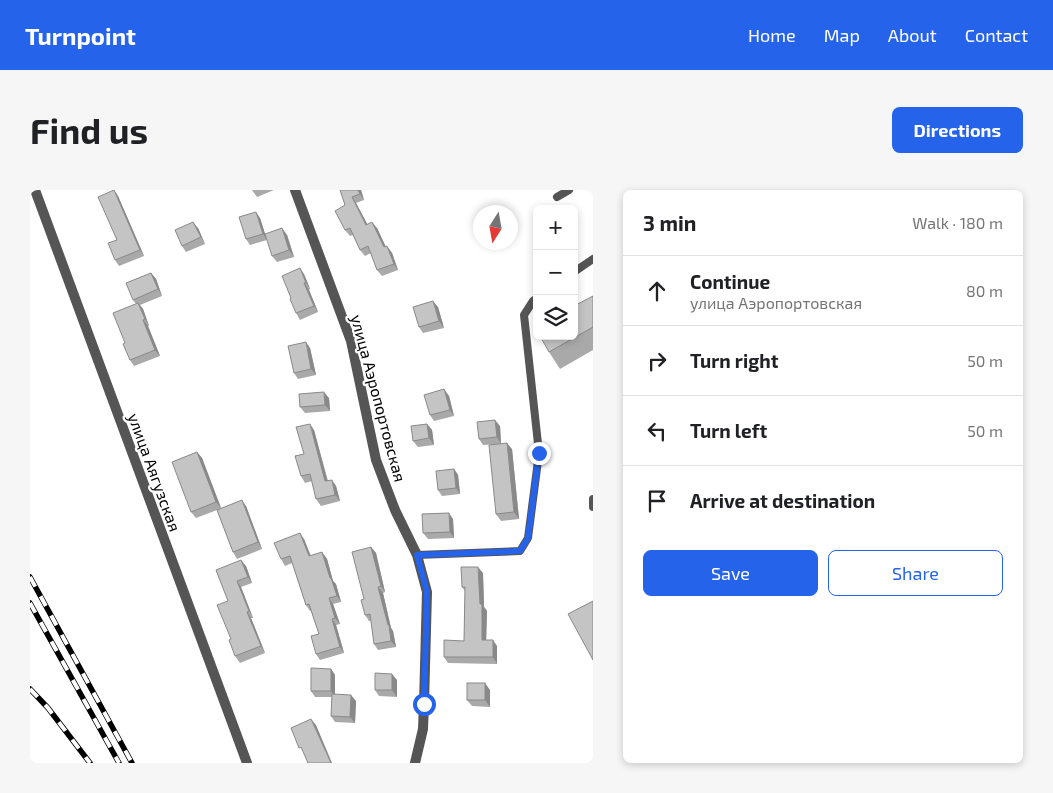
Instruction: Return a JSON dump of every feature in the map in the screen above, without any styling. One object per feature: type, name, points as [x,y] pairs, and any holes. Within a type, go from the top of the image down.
[{"type":"street","name":"улица Аягузская","points":[[35,190],[247,763]]},
{"type":"street","name":"улица Аэропортовская","points":[[295,190],[351,341],[376,460],[395,510],[417,555],[427,592],[424,704],[422,729],[415,763]]},
{"type":"lane","points":[[557,198],[569,190]]},
{"type":"lane","points":[[578,269],[593,260]]},
{"type":"lane","points":[[417,555],[520,551],[528,538],[539,453],[524,315],[533,301]]},
{"type":"lane","points":[[593,499],[593,507]]},
{"type":"building","points":[[114,190],[140,250],[115,260],[108,243],[117,240],[98,197]]},
{"type":"building","points":[[340,190],[358,190],[360,194],[352,197],[366,225],[372,222],[384,247],[387,246],[394,264],[377,270],[368,246],[360,250],[350,228],[345,230],[335,211],[345,205]]},
{"type":"building","points":[[256,212],[263,234],[246,239],[239,217]]},
{"type":"building","points":[[193,222],[201,237],[182,246],[175,230]]},
{"type":"building","points":[[282,228],[289,250],[272,256],[265,234]]},
{"type":"building","points":[[300,268],[314,306],[296,313],[282,276]]},
{"type":"building","points":[[151,273],[158,289],[133,300],[126,283]]},
{"type":"building","points":[[593,296],[593,327],[578,336],[578,304]]},
{"type":"building","points":[[433,301],[439,321],[419,327],[413,307]]},
{"type":"building","points":[[138,303],[155,350],[130,360],[113,313]]},
{"type":"building","points":[[542,340],[570,340],[549,352]]},
{"type":"building","points":[[306,342],[311,369],[294,373],[288,346]]},
{"type":"building","points":[[444,389],[450,410],[430,415],[424,395]]},
{"type":"building","points":[[324,392],[325,405],[300,407],[299,394]]},
{"type":"building","points":[[495,420],[497,437],[479,439],[477,422]]},
{"type":"building","points":[[310,424],[325,481],[332,480],[335,495],[316,499],[310,474],[301,476],[295,456],[304,454],[296,427]]},
{"type":"building","points":[[427,424],[429,438],[413,441],[411,426]]},
{"type":"building","points":[[507,443],[514,512],[496,514],[489,445]]},
{"type":"building","points":[[197,452],[216,502],[191,512],[172,462]]},
{"type":"building","points":[[454,469],[456,488],[438,490],[436,471]]},
{"type":"building","points":[[242,500],[258,542],[233,552],[217,510]]},
{"type":"building","points":[[449,513],[450,532],[423,533],[422,514]]},
{"type":"building","points":[[300,533],[309,556],[322,552],[337,596],[329,598],[335,618],[332,619],[340,647],[316,654],[311,636],[319,634],[309,604],[306,605],[290,556],[281,559],[274,543]]},
{"type":"building","points":[[371,547],[381,586],[378,587],[389,625],[391,641],[374,644],[370,614],[365,615],[361,600],[364,599],[352,552]]},
{"type":"building","points":[[241,560],[248,577],[237,581],[261,646],[235,656],[229,640],[231,639],[217,605],[228,601],[216,570]]},
{"type":"building","points":[[461,567],[478,567],[480,604],[482,604],[482,640],[493,640],[493,657],[444,657],[444,640],[464,641],[465,587],[462,587]]},
{"type":"building","points":[[593,601],[593,660],[568,614]]},
{"type":"building","points":[[311,668],[331,669],[331,691],[311,691]]},
{"type":"building","points":[[375,673],[392,674],[392,690],[375,690]]},
{"type":"building","points":[[467,683],[485,683],[485,700],[467,700]]},
{"type":"building","points":[[332,694],[351,695],[350,717],[331,716]]},
{"type":"building","points":[[311,719],[331,763],[308,763],[301,747],[299,748],[291,728]]},
{"type":"railway","points":[[30,577],[132,763]]},
{"type":"railway","points":[[30,603],[119,763]]},
{"type":"railway","points":[[30,689],[48,708],[90,763]]},
{"type":"route","points":[[424,704],[427,592],[417,555],[520,551],[528,538],[539,453]]}]
